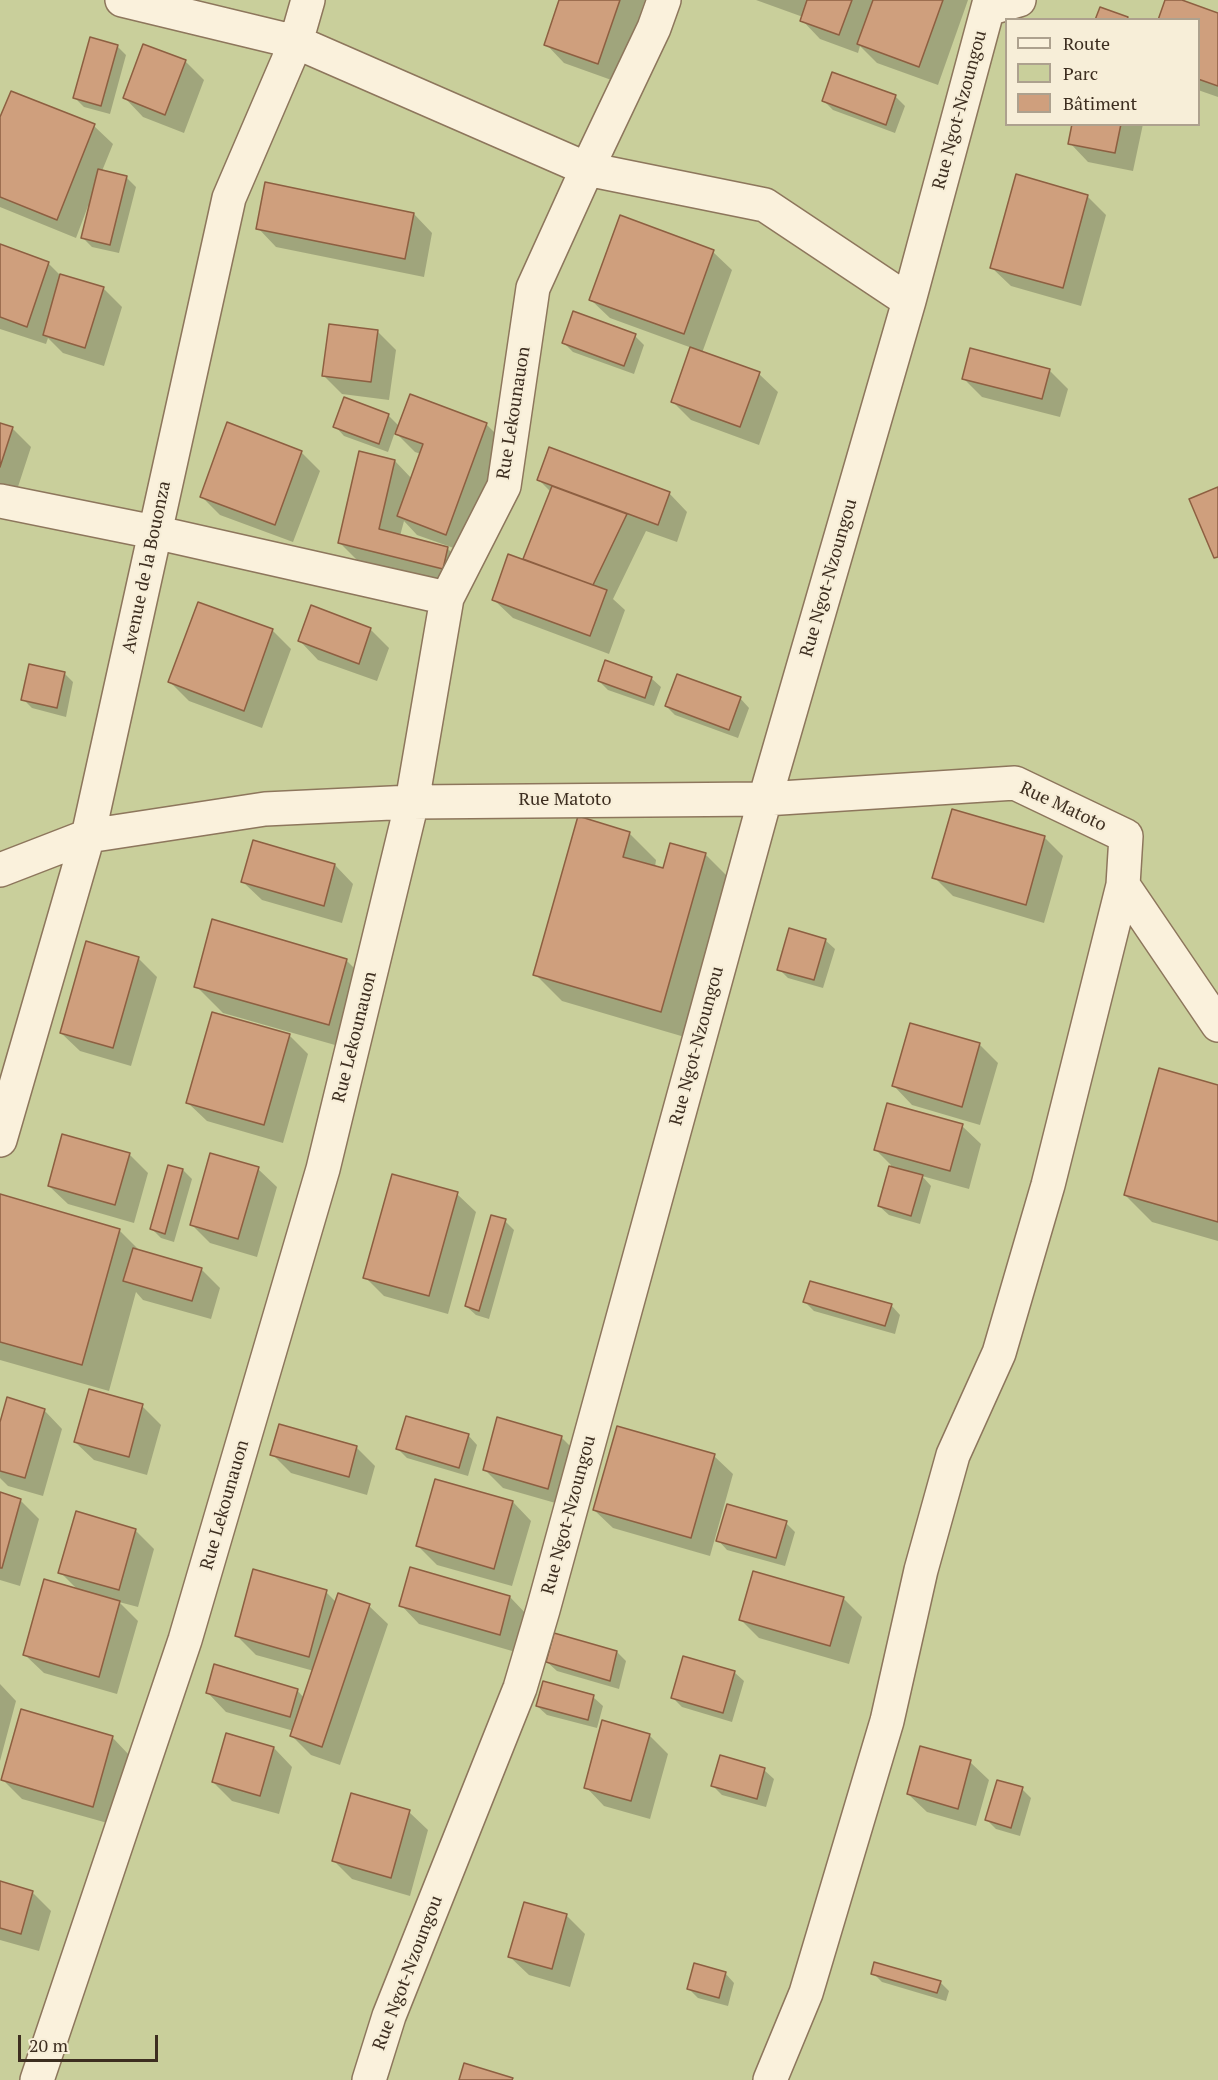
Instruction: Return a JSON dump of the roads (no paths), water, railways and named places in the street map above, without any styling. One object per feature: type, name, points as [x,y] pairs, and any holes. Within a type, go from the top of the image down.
[{"type":"street","points":[[122,0],[296,42],[587,169],[765,205],[909,301]]},
{"type":"street","name":"Avenue de la Bouonza","points":[[0,1140],[88,836],[229,198],[296,42],[308,0]]},
{"type":"street","name":"Rue Lekounauon","points":[[37,2080],[189,1628],[323,1169],[412,802],[447,598],[504,486],[533,288],[654,28],[664,0]]},
{"type":"street","points":[[989,4],[1019,0]]},
{"type":"street","name":"Rue Ngot-Nzoungou","points":[[369,2080],[389,2016],[520,1688],[765,799],[909,301],[989,4]]},
{"type":"street","points":[[0,501],[154,532],[447,598]]},
{"type":"street","name":"Rue Matoto","points":[[0,870],[88,836],[265,809],[412,802],[765,799],[1015,783],[1126,836],[1123,885]]},
{"type":"street","points":[[1123,885],[1218,1025]]},
{"type":"street","points":[[770,2080],[806,1993],[883,1732],[921,1570],[953,1455],[999,1353],[1048,1185],[1123,885]]}]
